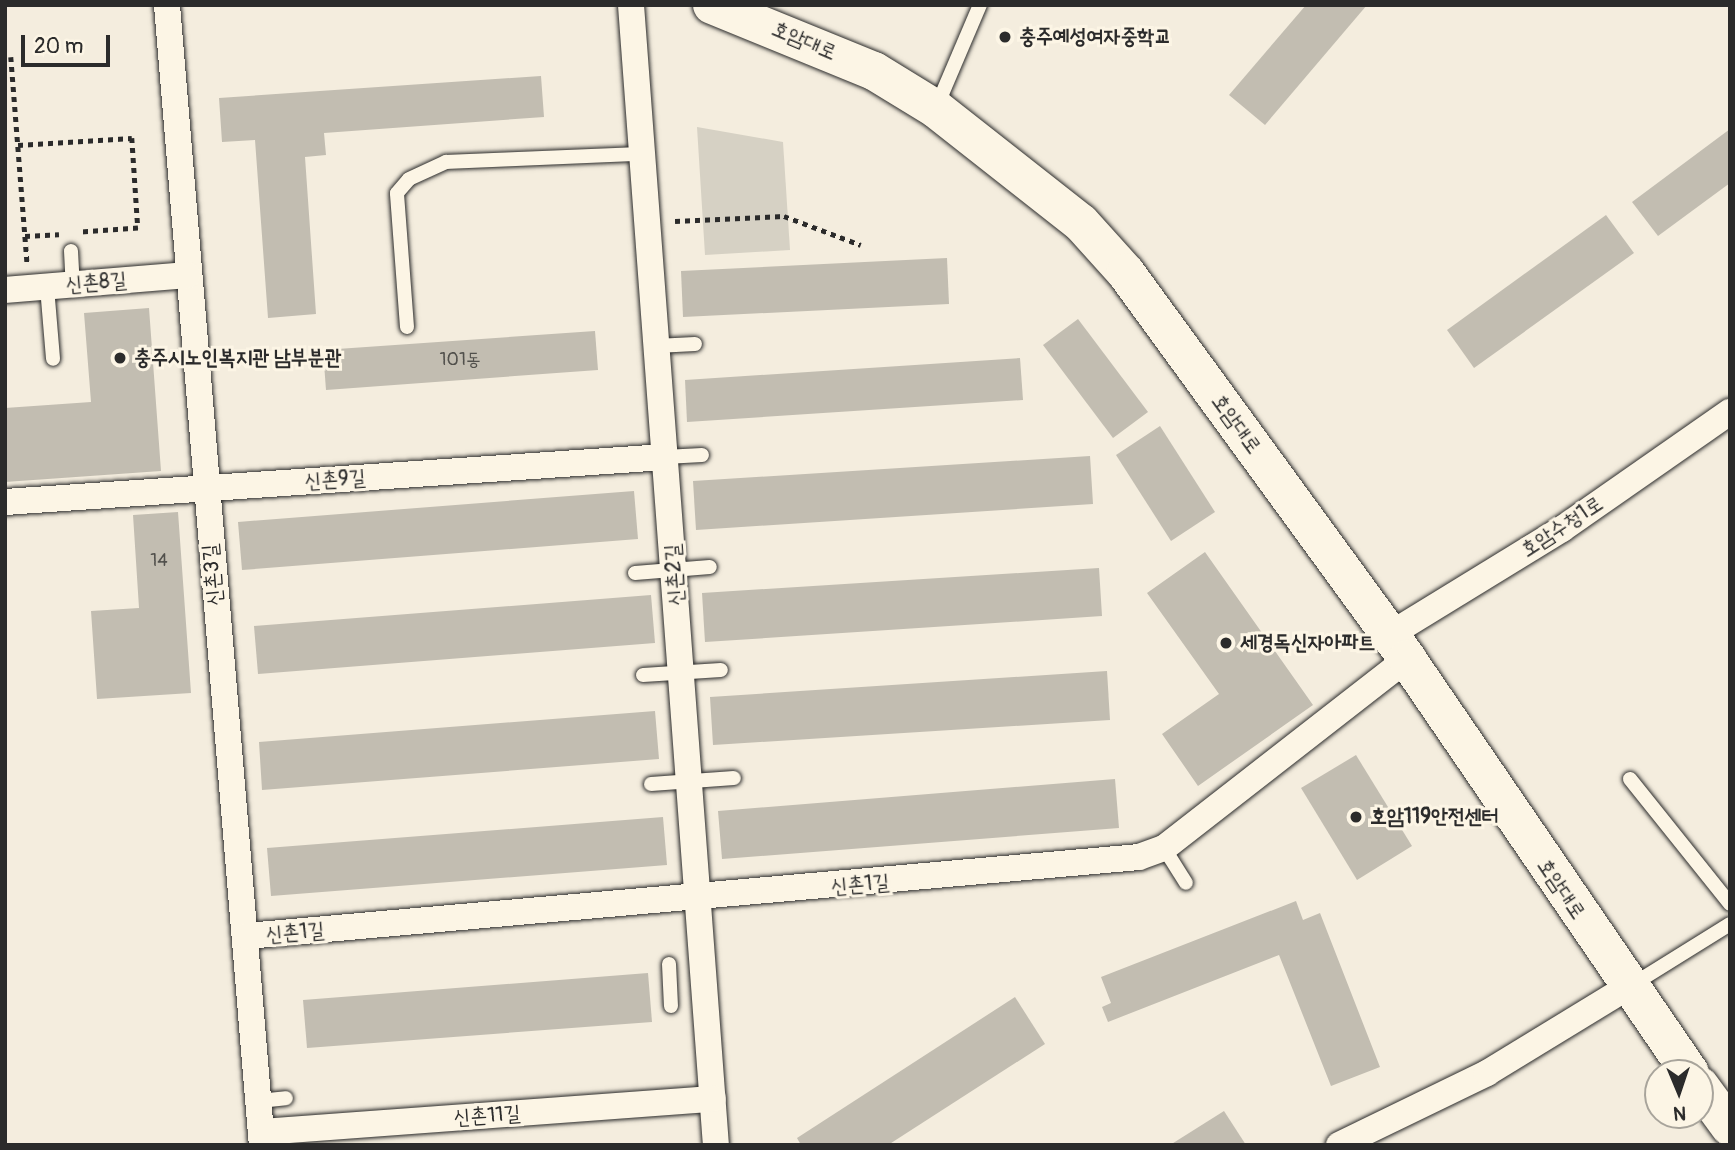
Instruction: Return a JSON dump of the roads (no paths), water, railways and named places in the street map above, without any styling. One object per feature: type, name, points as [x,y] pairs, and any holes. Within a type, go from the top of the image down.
[{"type":"street","name":"신촌3길","points":[[167,5],[205,489],[247,936],[261,1138]]},
{"type":"street","name":"신촌2길","points":[[631,5],[639,154],[666,457],[716,1145]]},
{"type":"street","name":"호암대로","points":[[712,5],[874,71],[936,109],[1081,223],[1126,273],[1398,647],[1628,987],[1680,1059]]},
{"type":"street","name":"신촌8길","points":[[5,290],[187,275]]},
{"type":"street","name":"호암수청1로","points":[[1398,647],[1730,412]]},
{"type":"street","name":"신촌9길","points":[[5,502],[666,457]]},
{"type":"street","name":"신촌1길","points":[[247,936],[698,900],[1098,863],[1164,848],[1398,647]]},
{"type":"street","points":[[1339,1145],[1487,1073],[1628,987]]},
{"type":"street","name":"신촌11길","points":[[261,1138],[713,1099]]},
{"type":"street","points":[[1714,1105],[1730,1127]]},
{"type":"lane","points":[[936,109],[980,5]]},
{"type":"lane","points":[[407,327],[397,193],[409,179],[446,162],[639,154]]},
{"type":"lane","points":[[53,359],[60,286],[71,251]]},
{"type":"lane","points":[[656,346],[695,344]]},
{"type":"lane","points":[[666,457],[702,455]]},
{"type":"lane","points":[[635,573],[710,567]]},
{"type":"lane","points":[[643,675],[721,670]]},
{"type":"lane","points":[[651,784],[734,778]]},
{"type":"lane","points":[[1630,779],[1730,904]]},
{"type":"lane","points":[[1164,848],[1186,883]]},
{"type":"lane","points":[[1628,987],[1730,924]]},
{"type":"lane","points":[[669,964],[671,1006]]},
{"type":"lane","points":[[258,1101],[286,1098]]},
{"type":"place","name":"충주예성여자중학교","points":[[1005,37]]},
{"type":"place","name":"충주시노인복지관 남부분관","points":[[120,358]]},
{"type":"place","name":"세경독신자아파트","points":[[1226,643]]},
{"type":"place","name":"호암119안전센터","points":[[1356,817]]}]
